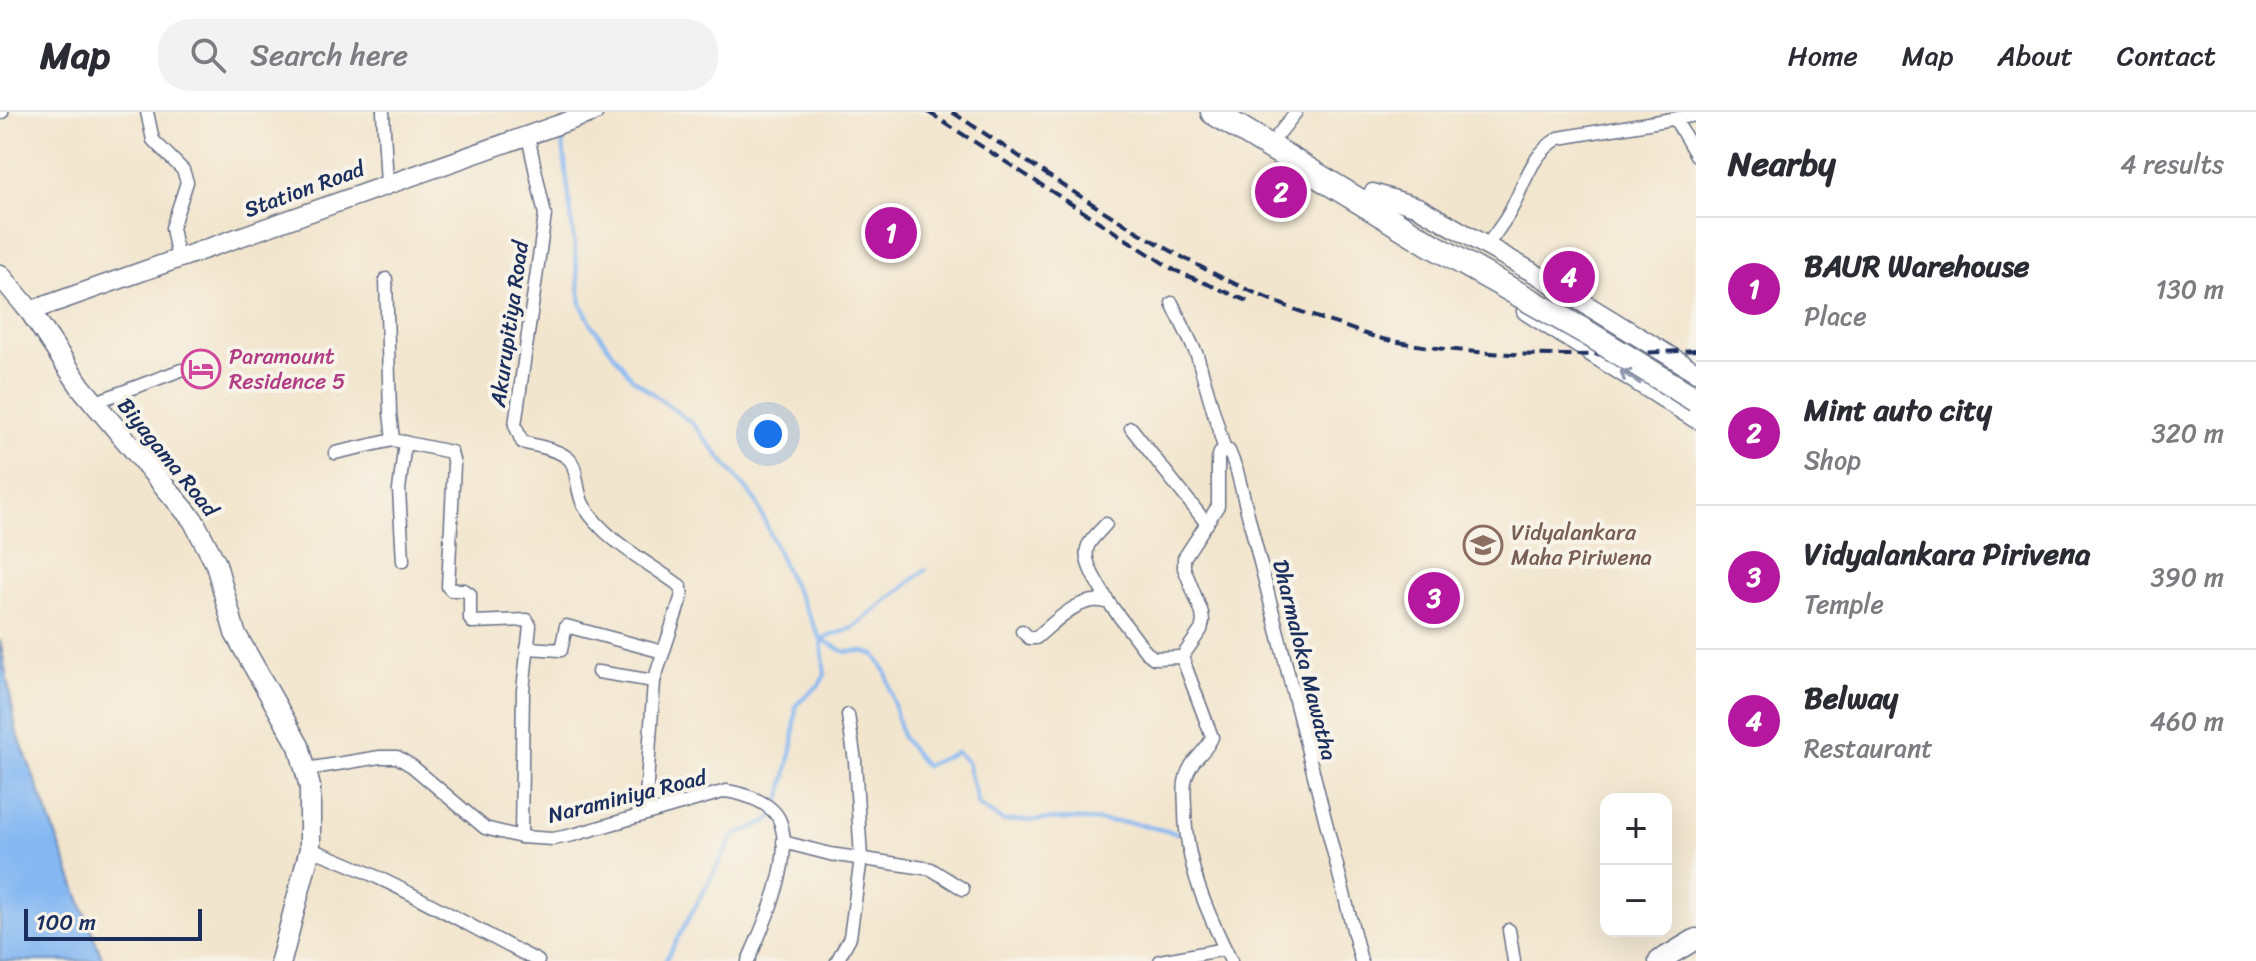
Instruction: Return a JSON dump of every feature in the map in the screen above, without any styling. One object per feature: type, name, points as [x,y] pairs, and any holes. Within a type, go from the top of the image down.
[{"type":"highway","points":[[1213,112],[1432,237],[1589,334],[1687,403]]},
{"type":"highway","points":[[1240,112],[1368,199]]},
{"type":"highway","points":[[1432,237],[1598,321],[1696,382]]},
{"type":"main road","name":"Biyagama Road","points":[[0,275],[30,311],[93,403],[193,520],[216,564],[235,633],[299,746],[310,787],[310,849],[281,961]]},
{"type":"main road","points":[[1659,961],[1696,939]]},
{"type":"street","points":[[147,112],[153,140],[183,170],[187,182],[172,228],[178,259]]},
{"type":"street","points":[[383,112],[387,185]]},
{"type":"street","name":"Station Road","points":[[30,311],[594,112]]},
{"type":"street","points":[[1278,135],[1296,112]]},
{"type":"street","points":[[1486,247],[1509,213],[1535,157],[1547,145],[1559,138],[1696,115]]},
{"type":"street","points":[[1675,119],[1696,155]]},
{"type":"street","name":"Akurupitiya Road","points":[[528,136],[545,215],[515,425],[517,435],[522,442],[566,456],[573,464],[576,487],[591,516],[612,537],[680,586],[682,595],[654,681],[645,813]]},
{"type":"street","points":[[1368,199],[1418,207],[1541,277],[1696,373],[1687,403]]},
{"type":"street","points":[[1368,199],[1404,240],[1687,403],[1696,419]]},
{"type":"street","points":[[1523,309],[1541,277]]},
{"type":"street","points":[[386,279],[390,413],[399,441],[403,561]]},
{"type":"street","name":"Dharmaloka Mawatha","points":[[1172,303],[1197,355],[1225,451],[1233,455],[1361,961]]},
{"type":"street","points":[[93,403],[181,370]]},
{"type":"street","points":[[1131,428],[1207,524]]},
{"type":"street","points":[[335,453],[399,441],[451,452],[448,587],[470,594],[472,622],[527,620],[530,626],[523,690],[521,837]]},
{"type":"street","points":[[1182,657],[1201,630],[1203,622],[1184,568],[1184,558],[1218,506],[1218,459],[1220,453],[1225,451]]},
{"type":"street","points":[[1106,524],[1088,544],[1087,550],[1091,568],[1109,603],[1154,658],[1182,657]]},
{"type":"street","points":[[1022,631],[1029,638],[1036,638],[1072,608],[1097,600],[1109,603]]},
{"type":"street","points":[[527,648],[561,650],[566,626],[663,652]]},
{"type":"street","points":[[1160,961],[1228,955],[1194,878],[1185,834],[1185,779],[1193,759],[1210,744],[1212,737],[1182,657]]},
{"type":"street","points":[[598,672],[654,681]]},
{"type":"street","points":[[837,961],[850,937],[861,858],[855,761],[848,715]]},
{"type":"street","name":"Naraminiya Road","points":[[307,769],[397,757],[412,766],[485,828],[521,837],[553,839],[573,835],[726,791],[760,801],[781,821],[783,842],[781,866],[770,909],[748,961]]},
{"type":"street","points":[[783,842],[830,854],[931,869],[963,889]]},
{"type":"street","points":[[310,849],[359,867],[407,890],[538,961]]},
{"type":"street","points":[[1509,930],[1514,961]]},
{"type":"water","points":[[0,640],[16,729],[103,961],[0,961]]},
{"type":"waterway","points":[[562,135],[581,304],[592,325],[632,378],[693,424],[756,501],[787,573],[821,639],[825,675],[819,685],[796,705],[793,744],[778,810],[767,822],[734,836],[665,961]]},
{"type":"waterway","points":[[821,639],[853,628],[925,570]]},
{"type":"waterway","points":[[823,640],[845,652],[863,651],[875,655],[886,672],[902,737],[925,766],[957,752],[967,762],[978,805],[1003,821],[1071,819],[1132,823],[1176,833]]},
{"type":"railway","points":[[928,112],[1174,270],[1250,302]]},
{"type":"railway","points":[[952,112],[1187,260],[1287,307],[1366,334],[1430,347],[1506,354],[1582,355],[1696,350]]},
{"type":"place","name":"Mint auto city","points":[[1281,192]]},
{"type":"place","name":"BAUR Warehouse","points":[[891,233]]},
{"type":"place","name":"Belway","points":[[1569,277]]},
{"type":"place","name":"Paramount Residence 5","points":[[201,369]]},
{"type":"place","name":"Vidyalankara Maha Piriwena","points":[[1483,545]]},
{"type":"place","name":"Vidyalankara Pirivena","points":[[1434,598]]}]
